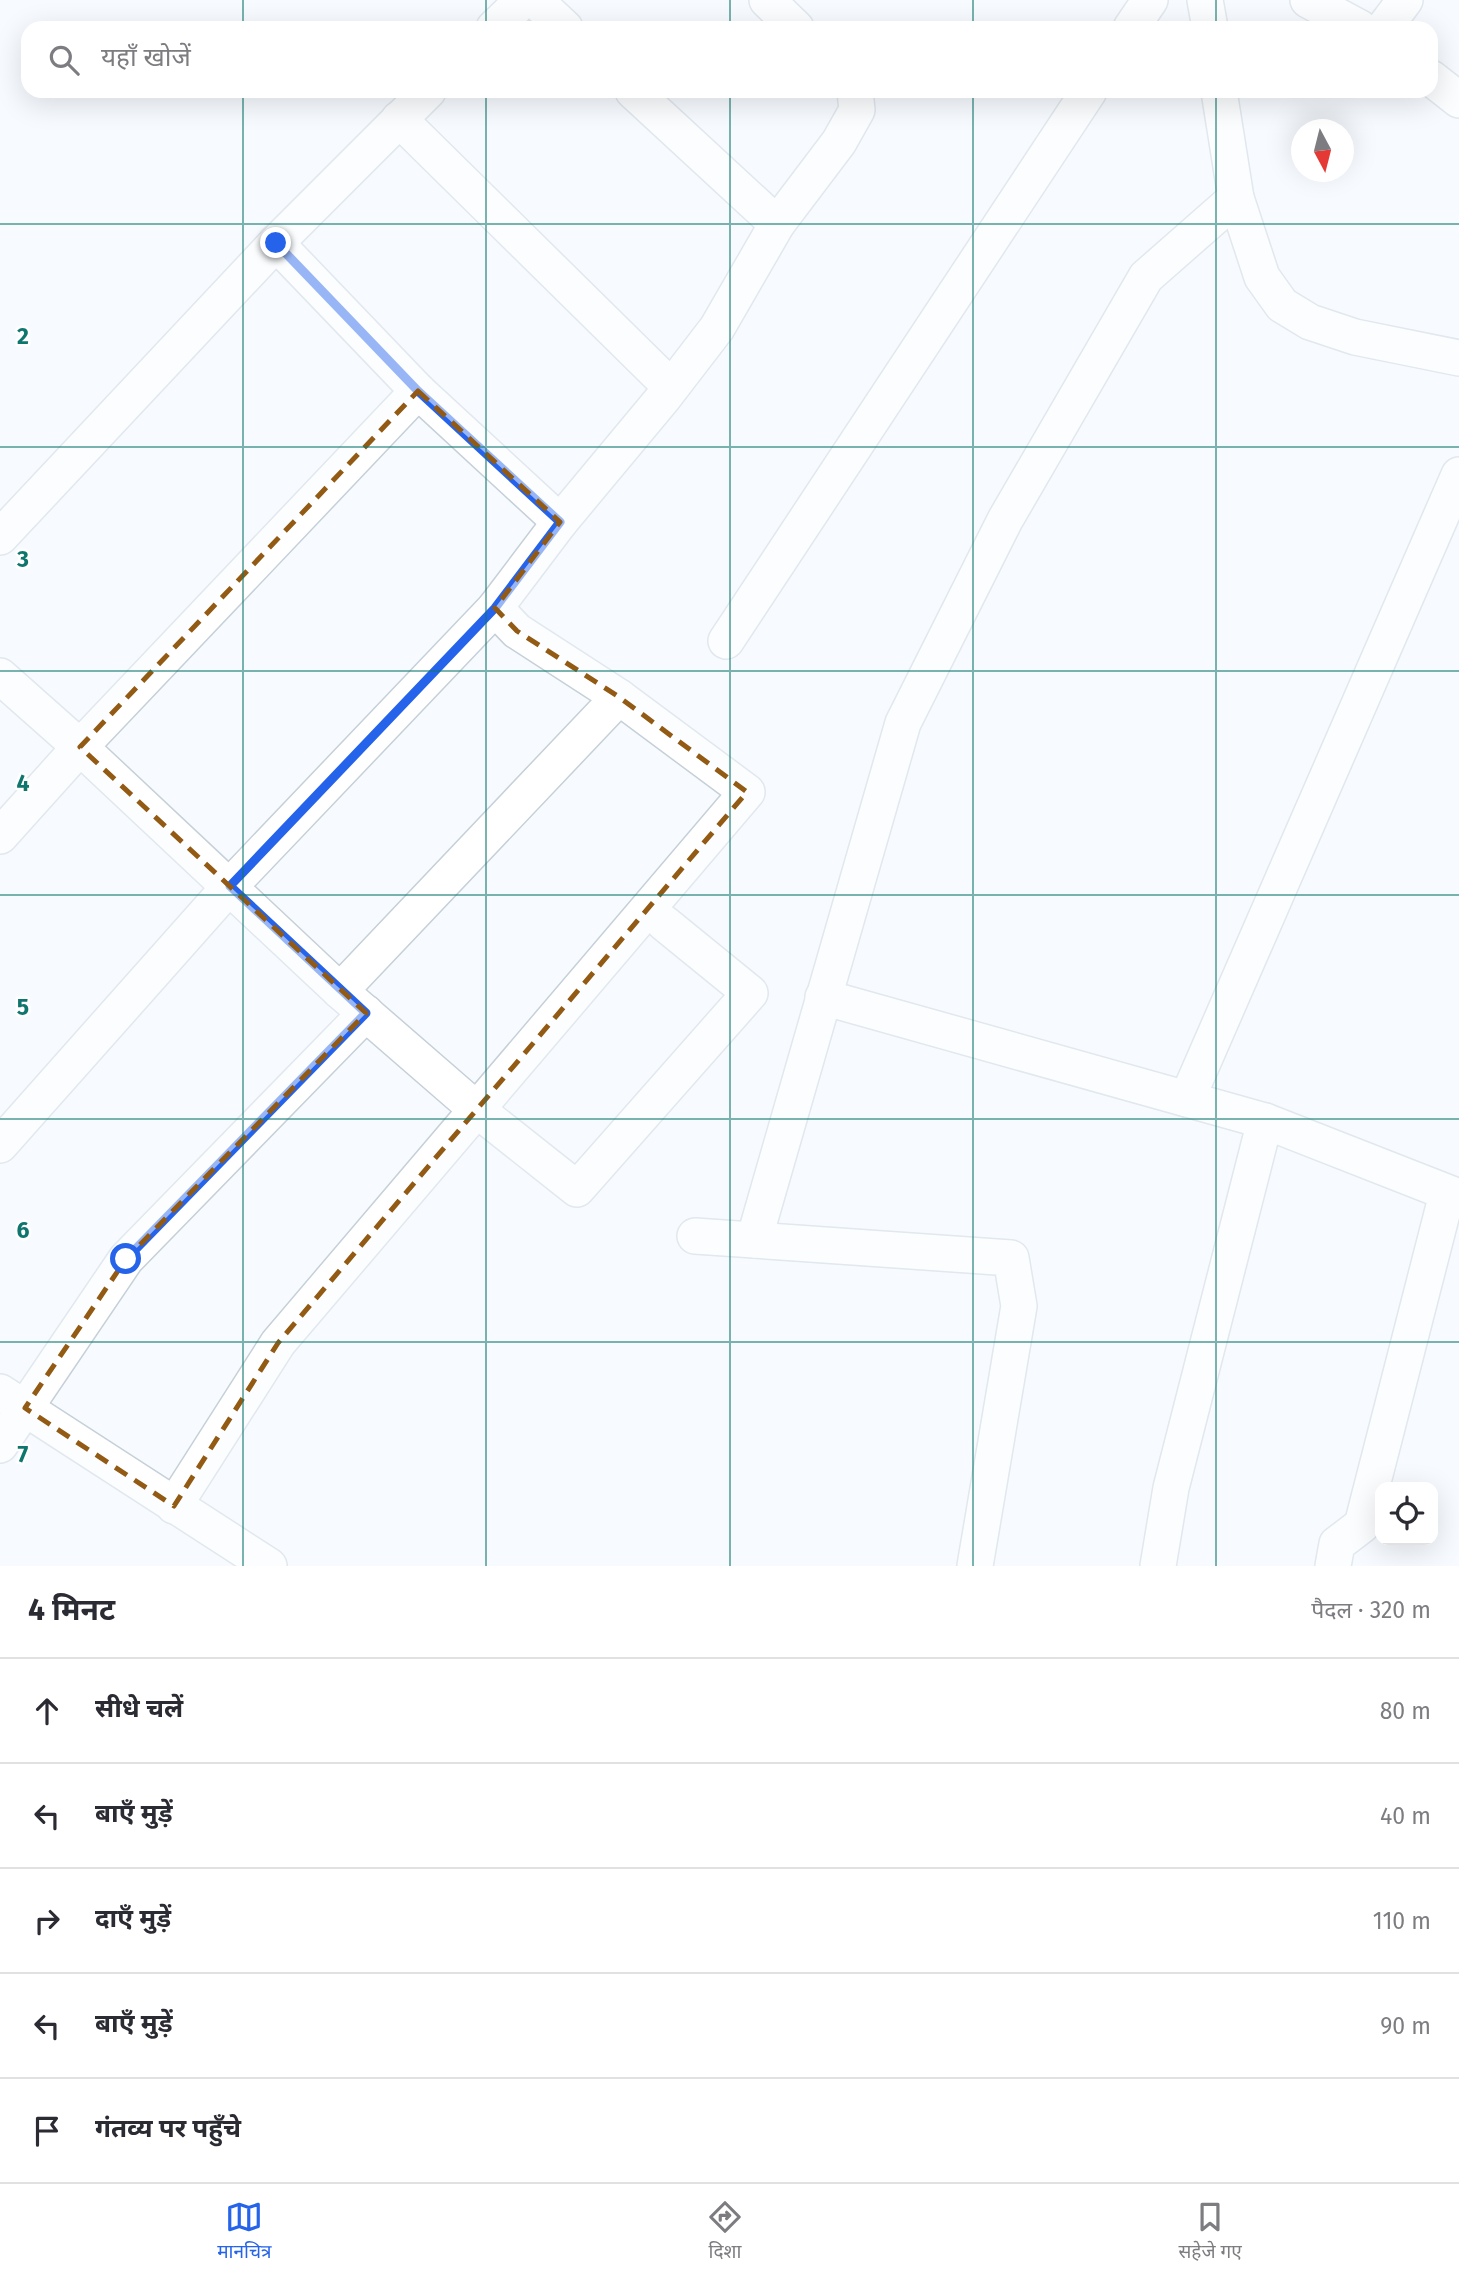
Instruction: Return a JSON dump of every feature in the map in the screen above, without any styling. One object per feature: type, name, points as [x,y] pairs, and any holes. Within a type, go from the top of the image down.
[{"type":"street","points":[[501,21],[523,0]]},
{"type":"street","points":[[535,0],[558,21]]},
{"type":"street","points":[[767,0],[789,21]]},
{"type":"street","points":[[1136,21],[1150,0]]},
{"type":"street","points":[[1205,0],[1209,21]]},
{"type":"street","points":[[1308,0],[1347,21]]},
{"type":"street","points":[[1389,21],[1405,0]]},
{"type":"street","points":[[1438,84],[1459,100]]},
{"type":"street","points":[[0,537],[276,243],[421,98]]},
{"type":"street","points":[[641,98],[777,224]]},
{"type":"street","points":[[0,1145],[230,886],[495,608],[560,522],[717,328],[777,224],[839,142],[857,110],[856,98]]},
{"type":"street","points":[[726,640],[1085,98]]},
{"type":"street","points":[[1220,98],[1236,198],[1262,277],[1282,305],[1310,322],[1355,337],[1459,358]]},
{"type":"street","points":[[399,119],[671,387]]},
{"type":"street","points":[[754,1240],[903,723],[1005,520],[1146,277],[1236,198]]},
{"type":"street","points":[[276,243],[418,391],[560,522]]},
{"type":"street","points":[[0,835],[418,391]]},
{"type":"street","points":[[1186,1098],[1459,475]]},
{"type":"street","points":[[174,1506],[278,1343],[747,792],[619,696],[517,631],[495,608]]},
{"type":"street","points":[[0,676],[80,747],[340,991],[476,1109],[577,1189],[750,993],[664,923]]},
{"type":"street","points":[[340,991],[619,696]]},
{"type":"street","points":[[823,998],[1265,1121],[1453,1196],[1362,1525],[1337,1544],[1333,1566]]},
{"type":"street","points":[[0,1445],[13,1400],[126,1259],[366,1013]]},
{"type":"street","points":[[1158,1566],[1171,1488],[1265,1121]]},
{"type":"street","points":[[695,1236],[1011,1258],[1020,1306],[975,1566]]},
{"type":"street","points":[[13,1400],[269,1566]]},
{"type":"highlighted area","points":[[418,391],[560,522],[495,608],[517,631],[619,697],[747,792],[278,1343],[174,1506],[25,1408],[126,1259],[366,1013],[80,747]]},
{"type":"route","points":[[126,1259],[366,1013],[230,886],[495,608],[560,522],[418,391],[276,243]]}]
